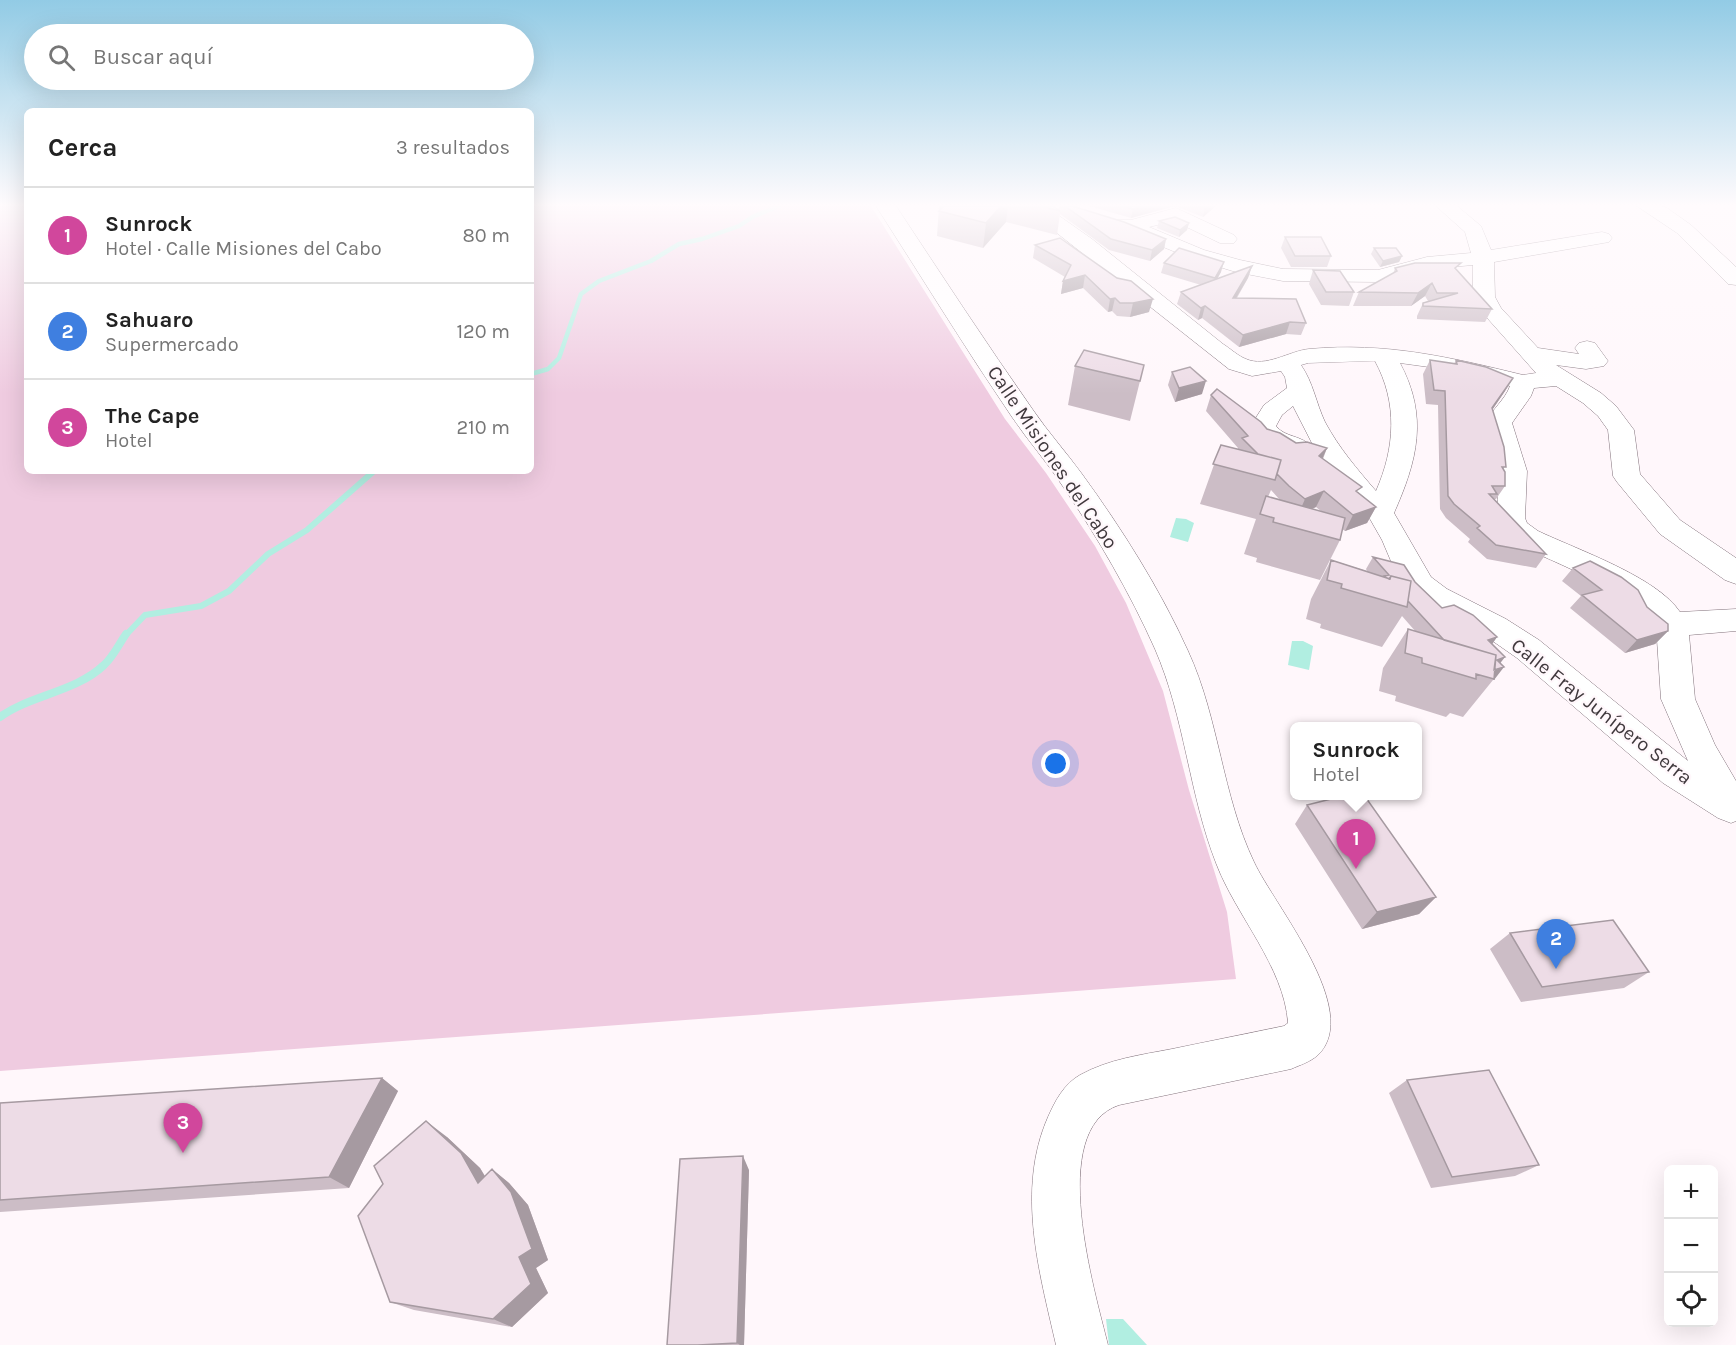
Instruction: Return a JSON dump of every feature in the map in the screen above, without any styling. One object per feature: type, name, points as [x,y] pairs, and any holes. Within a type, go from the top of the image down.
[{"type":"street","name":"Calle Misiones del Cabo","points":[[927,269],[1026,418],[1073,481],[1105,530],[1158,625],[1184,678],[1195,714],[1216,811],[1226,841],[1253,901],[1296,975],[1308,1005],[1311,1022],[1301,1042],[1291,1047],[1119,1082],[1092,1094],[1074,1113],[1066,1128],[1057,1162],[1055,1198],[1060,1248],[1082,1345]]},
{"type":"street","points":[[1145,269],[1238,364],[1252,369],[1330,354],[1382,354],[1440,362],[1527,368],[1596,361],[1587,348]]},
{"type":"street","points":[[1250,269],[1283,275],[1379,276],[1406,269]]},
{"type":"street","points":[[1484,269],[1484,297],[1527,368],[1559,378],[1592,398],[1621,430],[1627,476],[1657,513],[1670,527],[1736,573]]},
{"type":"street","points":[[1380,513],[1400,467],[1406,432],[1405,413],[1394,372],[1382,354]]},
{"type":"street","name":"Calle Fray Junípero Serra","points":[[1286,362],[1297,377],[1300,391],[1332,457],[1380,513],[1397,540],[1411,573],[1420,585],[1436,597],[1495,627],[1528,649],[1676,772],[1731,807],[1696,741],[1678,699],[1672,624]]},
{"type":"street","points":[[1527,368],[1519,396],[1503,414],[1499,423],[1513,471],[1511,518],[1515,528],[1528,538],[1643,594],[1662,609],[1672,624],[1736,620]]},
{"type":"street","points":[[1300,391],[1281,401],[1268,413],[1263,426],[1265,431],[1281,441],[1332,457]]},
{"type":"shaded area","points":[[0,269],[24,269],[24,474],[534,474],[534,269],[910,269],[1005,419],[1046,473],[1095,546],[1126,603],[1163,691],[1189,790],[1227,912],[1236,979],[0,1071]]},
{"type":"shaded area","points":[[1176,518],[1194,523],[1188,542],[1170,537]]},
{"type":"shaded area","points":[[1292,641],[1303,641],[1313,646],[1309,670],[1288,665]]},
{"type":"shaded area","points":[[1106,1319],[1123,1319],[1147,1345],[1109,1345]]},
{"type":"building","points":[[1069,269],[1104,269],[1117,278],[1131,281],[1153,299],[1120,303],[1115,298],[1110,299],[1085,275],[1063,281]]},
{"type":"building","points":[[1184,269],[1220,269],[1215,278]]},
{"type":"building","points":[[1244,269],[1250,269],[1233,298],[1296,299],[1306,323],[1290,322],[1243,335],[1205,306],[1201,308],[1181,292]]},
{"type":"building","points":[[1396,269],[1456,269],[1492,309],[1423,306],[1423,303],[1458,293],[1437,293],[1432,283],[1418,293],[1359,292],[1397,271]]},
{"type":"building","points":[[1313,270],[1340,271],[1354,292],[1326,292]]},
{"type":"building","points":[[1084,350],[1144,365],[1140,381],[1075,366]]},
{"type":"building","points":[[1430,360],[1457,364],[1456,360],[1486,367],[1513,378],[1492,408],[1504,447],[1506,467],[1502,467],[1505,472],[1505,486],[1492,486],[1497,494],[1489,494],[1546,554],[1496,545],[1477,528],[1480,526],[1448,496],[1445,391],[1434,390]]},
{"type":"building","points":[[1190,367],[1206,381],[1179,388],[1172,372]]},
{"type":"building","points":[[1217,389],[1267,429],[1280,433],[1296,443],[1307,442],[1327,448],[1319,456],[1362,487],[1356,491],[1376,507],[1353,515],[1324,491],[1305,499],[1277,474],[1281,460],[1258,454],[1242,438],[1248,436],[1211,395]]},
{"type":"building","points":[[1221,445],[1281,460],[1275,480],[1213,464]]},
{"type":"building","points":[[1266,496],[1345,518],[1340,540],[1273,522],[1274,518],[1260,514]]},
{"type":"building","points":[[1373,557],[1404,565],[1415,582],[1442,608],[1454,605],[1473,615],[1497,637],[1488,640],[1505,657],[1497,660],[1504,667],[1494,670],[1496,655],[1444,640],[1408,601],[1411,581],[1391,576],[1389,579],[1385,577],[1389,575]]},
{"type":"building","points":[[1331,560],[1390,579],[1391,576],[1411,581],[1407,607],[1341,588],[1342,584],[1327,580]]},
{"type":"building","points":[[1590,561],[1621,577],[1638,590],[1647,607],[1668,624],[1668,631],[1637,640],[1582,595],[1602,590],[1573,568]]},
{"type":"building","points":[[1408,629],[1496,655],[1494,679],[1476,674],[1476,679],[1422,663],[1422,658],[1405,653]]},
{"type":"building","points":[[1327,800],[1368,800],[1436,897],[1377,912],[1307,805]]},
{"type":"building","points":[[1613,920],[1649,972],[1542,987],[1510,933]]},
{"type":"building","points":[[1489,1070],[1539,1165],[1452,1177],[1407,1080]]},
{"type":"building","points":[[382,1078],[329,1177],[0,1200],[0,1103]]},
{"type":"building","points":[[426,1121],[461,1153],[478,1183],[492,1169],[511,1192],[532,1249],[519,1257],[531,1284],[493,1319],[390,1302],[358,1216],[383,1184],[374,1166]]},
{"type":"building","points":[[743,1156],[737,1343],[667,1345],[680,1159]]},
{"type":"waterway","points":[[534,373],[548,369],[559,358],[581,294],[599,281],[631,269]]},
{"type":"waterway","points":[[125,636],[145,615],[201,606],[229,591],[268,554],[307,530],[371,474]]},
{"type":"waterway","points":[[0,717],[25,703],[67,688],[93,674],[110,658],[126,634]]},
{"type":"place","name":"Sunrock","points":[[1356,869]]},
{"type":"place","name":"Sahuaro","points":[[1556,969]]},
{"type":"place","name":"The Cape","points":[[183,1153]]}]
